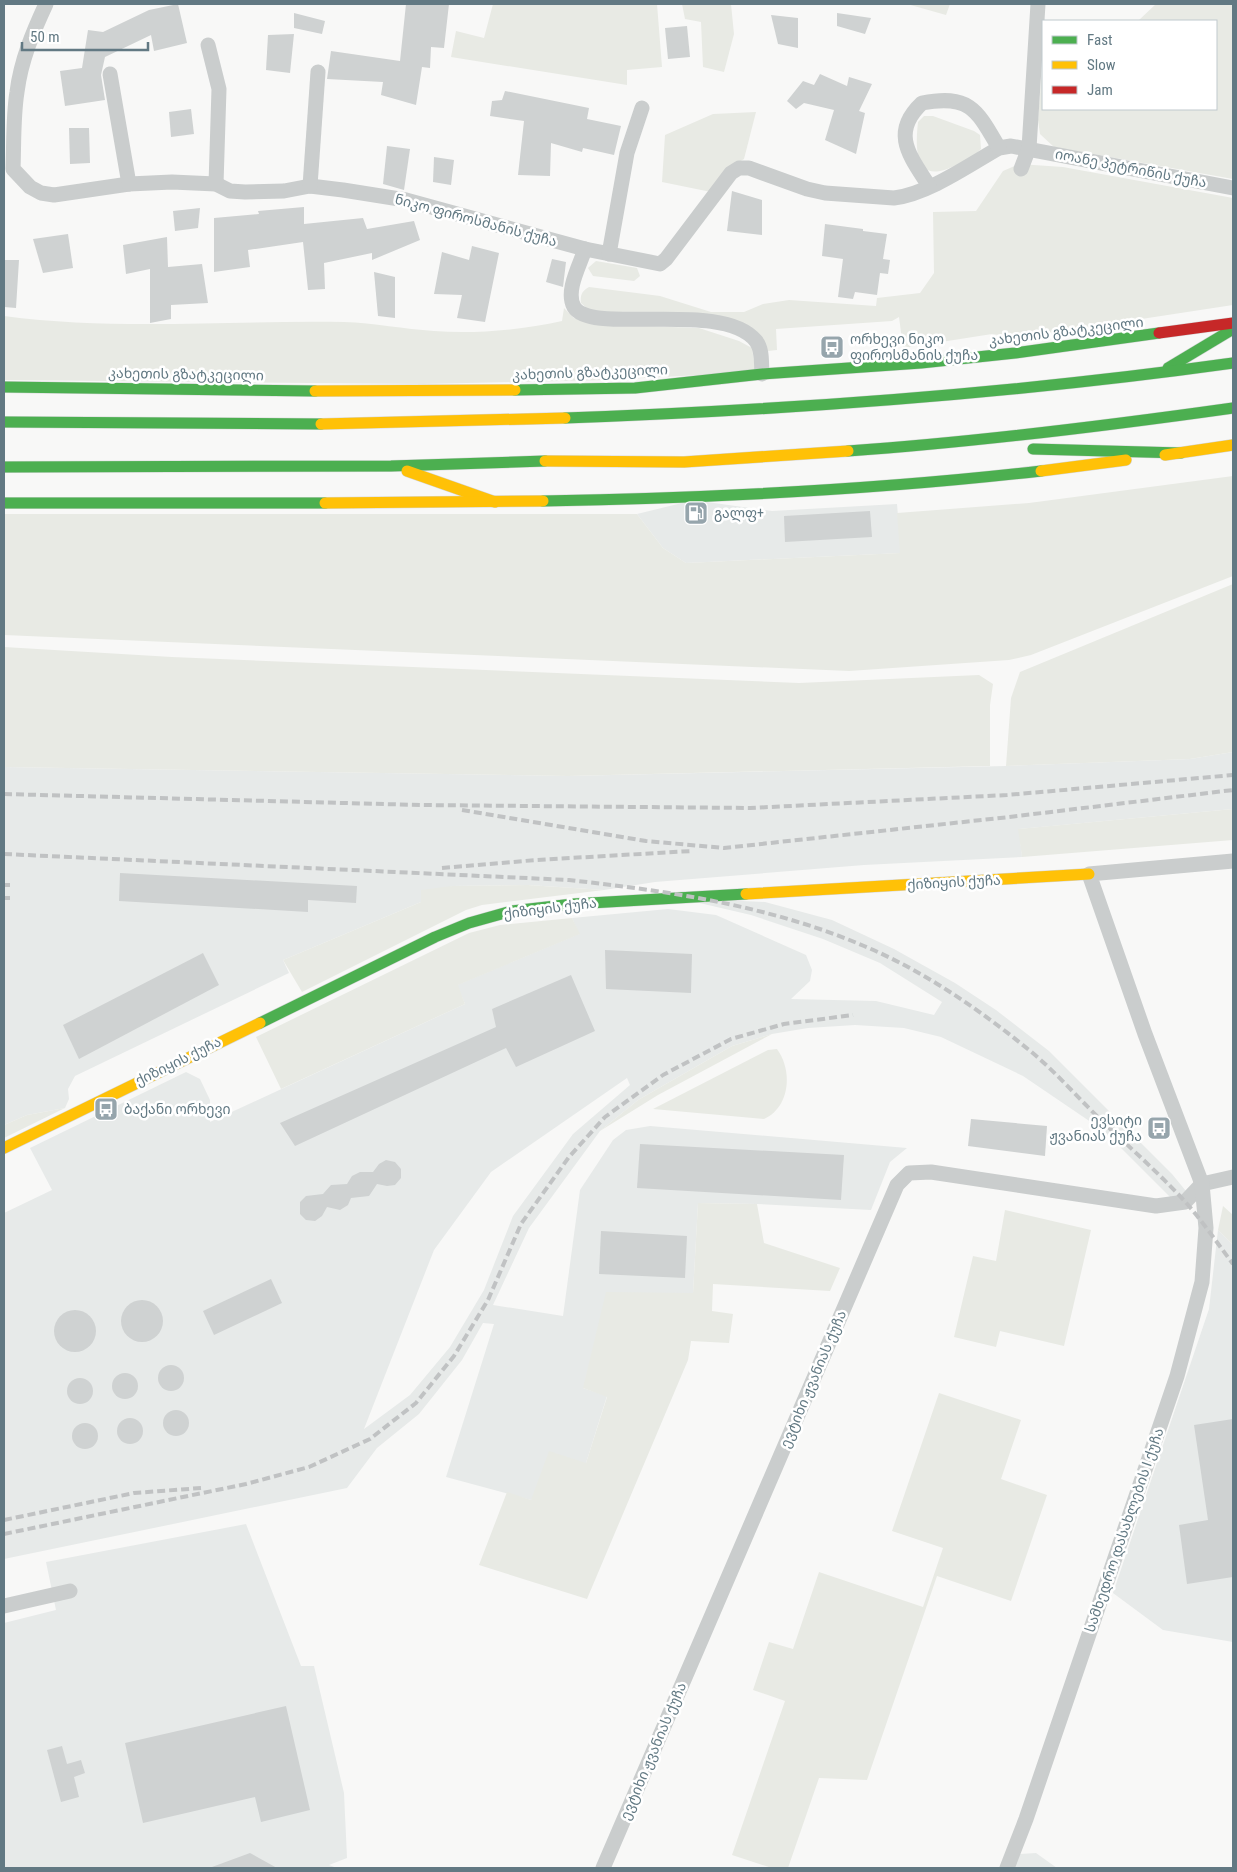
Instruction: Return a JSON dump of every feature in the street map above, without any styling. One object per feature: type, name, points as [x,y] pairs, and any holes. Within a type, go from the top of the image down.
[{"type":"main road","name":"კახეთის გზატკეცილი","points":[[4,388],[429,392],[635,388],[762,374],[921,363],[1014,353],[1233,323]]},
{"type":"main road","points":[[1155,375],[1233,329]]},
{"type":"main road","points":[[4,422],[263,424],[646,417],[877,404],[1155,375],[1233,363]]},
{"type":"main road","points":[[4,467],[392,466],[528,461],[684,462],[924,446],[1078,430],[1233,408]]},
{"type":"main road","points":[[4,503],[495,502],[802,492],[1020,474],[1233,445]]},
{"type":"main road","points":[[924,446],[1182,453]]},
{"type":"main road","points":[[1198,451],[1233,453]]},
{"type":"main road","points":[[392,466],[495,502]]},
{"type":"main road","name":"ქიზიყის ქუჩა","points":[[4,1148],[435,937],[469,923],[512,910],[573,904],[1088,874]]},
{"type":"street","name":"ნიკო ფიროსმანის ქუჩა","points":[[46,4],[26,49],[20,75],[16,93],[8,169],[41,193],[54,195],[129,184],[172,182],[216,184],[230,191],[245,192],[284,191],[310,186],[406,200],[585,249],[660,264],[666,259],[731,173],[739,168],[749,168],[807,189],[825,193],[894,198],[929,186],[999,148],[1011,146],[1028,148]]},
{"type":"street","points":[[1021,169],[1028,148],[1038,4]]},
{"type":"street","points":[[208,45],[219,89],[216,184]]},
{"type":"street","points":[[310,186],[318,72]]},
{"type":"street","points":[[110,74],[129,184]]},
{"type":"street","points":[[929,186],[910,156],[904,140],[906,122],[922,102],[940,99],[954,100],[968,106],[980,116],[999,148]]},
{"type":"street","points":[[609,254],[627,153],[642,108]]},
{"type":"street","name":"იოანე პეტრიწის ქუჩა","points":[[1028,148],[1233,188]]},
{"type":"street","points":[[585,249],[575,278],[571,299],[574,308],[580,313],[591,318],[603,319],[668,319],[720,323],[744,331],[755,340],[761,353],[762,374]]},
{"type":"street","name":"ქიზიყის ქუჩა","points":[[1088,874],[1233,861]]},
{"type":"street","points":[[1088,874],[1145,1034],[1202,1184],[1233,1177]]},
{"type":"street","name":"ევტიხი ჟვანიას ქუჩა","points":[[602,1868],[896,1185],[908,1173],[930,1172],[1156,1206],[1185,1202],[1202,1184]]},
{"type":"street","name":"სამხედრო დასახლების I ქუჩა","points":[[1007,1868],[1029,1810],[1177,1376],[1202,1282],[1206,1228],[1202,1184]]},
{"type":"street","points":[[4,1606],[70,1591]]},
{"type":"shaded area","points":[[493,4],[657,4],[662,67],[627,70],[627,85],[451,57],[456,31],[484,38]]},
{"type":"shaded area","points":[[682,4],[731,4],[734,34],[724,72],[703,67],[701,22],[685,19]]},
{"type":"shaded area","points":[[907,4],[950,4],[946,15]]},
{"type":"shaded area","points":[[1156,4],[1233,4],[1233,179],[1054,147],[1040,134],[1038,120],[1042,68],[1042,110],[1217,110],[1217,20],[1139,20]]},
{"type":"shaded area","points":[[756,112],[744,159],[737,163],[711,192],[662,182],[665,135],[713,114]]},
{"type":"shaded area","points":[[924,116],[933,116],[974,131],[980,135],[981,149],[969,159],[941,171],[932,171],[925,168],[920,162],[917,144],[918,122]]},
{"type":"shaded area","points":[[1019,164],[1063,167],[1233,198],[1233,305],[1017,338],[992,334],[903,348],[899,317],[892,321],[776,329],[777,350],[768,351],[745,328],[591,312],[581,303],[582,294],[589,287],[660,296],[711,312],[744,312],[763,304],[789,300],[876,306],[877,298],[920,293],[934,273],[933,212],[976,211],[1003,171]]},
{"type":"shaded area","points":[[596,261],[637,268],[640,276],[634,281],[593,276],[588,268]]},
{"type":"shaded area","points":[[564,308],[574,318],[592,324],[699,328],[739,341],[752,348],[756,372],[607,380],[423,384],[4,380],[4,316],[88,323],[131,324],[344,322],[450,332],[482,332],[515,329],[562,321]]},
{"type":"shaded area","points":[[1233,476],[1233,576],[1031,655],[1009,660],[849,671],[4,635],[4,514],[637,514],[663,548],[686,563],[900,553],[897,513],[1029,503]]},
{"type":"shaded area","points":[[686,502],[707,502],[772,511],[897,504],[901,553],[686,563],[663,548],[637,514]]},
{"type":"shaded area","points":[[1233,584],[1233,752],[1190,759],[1006,766],[1011,698],[1020,672]]},
{"type":"shaded area","points":[[4,647],[172,657],[799,683],[979,675],[993,684],[990,705],[990,766],[568,776],[4,767]]},
{"type":"shaded area","points":[[1233,752],[1233,809],[1019,829],[1022,857],[864,865],[655,882],[604,890],[528,885],[452,886],[421,902],[283,960],[289,973],[75,1076],[68,1089],[69,1099],[65,1108],[27,1115],[4,1125],[4,767],[568,776],[1006,766],[1190,759]]},
{"type":"shaded area","points":[[1233,809],[1233,840],[1022,857],[1018,829]]},
{"type":"shaded area","points":[[528,885],[604,890],[482,905],[466,910],[302,992],[283,960],[421,902],[421,890],[452,886]]},
{"type":"shaded area","points":[[678,898],[765,902],[832,920],[894,949],[955,983],[996,1010],[1049,1051],[1172,1174],[1190,1196],[1176,1203],[1104,1131],[1023,1076],[941,1037],[904,1028],[855,1025],[808,1028],[772,1034],[732,1046],[638,1100],[600,1131],[529,1228],[493,1305],[563,1316],[580,1190],[613,1140],[626,1130],[650,1126],[907,1148],[890,1162],[871,1210],[698,1203],[693,1293],[583,1388],[607,1396],[586,1463],[531,1500],[446,1477],[494,1324],[483,1323],[462,1360],[419,1414],[377,1448],[347,1488],[4,1559],[4,1213],[52,1190],[30,1148],[186,1072],[200,1079],[210,1100],[210,1122],[465,1004],[457,985],[579,934],[572,918],[668,909],[716,915],[806,955],[812,970],[810,981],[791,999],[876,1001],[934,1015],[942,1002],[880,963],[823,939],[751,915]],"holes":[[[627,1078],[630,1085],[573,1134],[513,1216],[484,1290],[450,1347],[410,1395],[364,1429],[434,1250],[491,1172]]]},
{"type":"shaded area","points":[[572,918],[580,934],[458,985],[465,1004],[281,1089],[256,1037],[469,933],[500,925]]},
{"type":"shaded area","points":[[772,1034],[658,1095],[600,1131],[638,1100],[732,1046]]},
{"type":"shaded area","points":[[777,1049],[785,1068],[786,1088],[779,1106],[764,1119],[653,1109],[768,1050]]},
{"type":"shaded area","points":[[65,1108],[4,1138],[4,1125],[27,1115]]},
{"type":"shaded area","points":[[698,1203],[757,1204],[764,1243],[840,1268],[830,1291],[713,1284],[712,1311],[733,1314],[729,1343],[691,1341],[688,1360],[587,1599],[479,1565],[507,1492],[531,1500],[549,1451],[586,1463],[607,1397],[583,1388],[606,1292],[693,1293]]},
{"type":"shaded area","points":[[1223,1206],[1233,1215],[1233,1245],[1218,1230]]},
{"type":"shaded area","points":[[1005,1210],[1091,1230],[1064,1346],[1000,1331],[996,1347],[954,1337],[973,1256],[996,1261]]},
{"type":"shaded area","points":[[1218,1230],[1233,1245],[1233,1642],[1163,1630],[1113,1593],[1209,1309]]},
{"type":"shaded area","points":[[939,1393],[1021,1420],[1001,1479],[1047,1495],[1011,1601],[937,1576],[867,1780],[819,1778],[788,1868],[772,1868],[732,1855],[785,1701],[753,1690],[769,1642],[793,1649],[819,1572],[923,1607],[943,1548],[892,1531]]},
{"type":"shaded area","points":[[246,1524],[301,1666],[314,1666],[344,1793],[347,1858],[329,1865],[337,1868],[4,1868],[4,1623],[56,1610],[46,1562]]},
{"type":"shaded area","points":[[1036,1853],[1057,1868],[1014,1868],[1020,1854]]},
{"type":"building","points":[[178,4],[187,43],[154,51],[151,35],[105,57],[101,75],[105,100],[65,106],[60,71],[82,68],[88,30],[103,32],[149,10]]},
{"type":"building","points":[[406,4],[449,4],[444,48],[431,47],[430,68],[422,67],[416,105],[381,95],[383,82],[327,79],[331,51],[400,61]]},
{"type":"building","points":[[294,13],[325,21],[322,34],[294,28]]},
{"type":"building","points":[[837,13],[871,18],[865,34],[837,26]]},
{"type":"building","points":[[771,15],[798,18],[798,48],[778,44]]},
{"type":"building","points":[[687,26],[690,57],[668,59],[665,28]]},
{"type":"building","points":[[294,34],[290,73],[266,70],[268,35]]},
{"type":"building","points":[[820,74],[847,86],[849,77],[872,84],[859,111],[865,113],[856,154],[825,140],[834,110],[804,103],[796,109],[787,101],[803,81],[814,85]]},
{"type":"building","points":[[505,91],[589,108],[587,119],[621,126],[614,155],[583,148],[582,152],[551,143],[550,176],[518,175],[524,121],[490,116],[492,101],[502,100]]},
{"type":"building","points":[[191,109],[194,134],[171,137],[169,112]]},
{"type":"building","points":[[69,128],[89,128],[90,163],[70,164]]},
{"type":"building","points":[[387,146],[410,149],[404,190],[383,184]]},
{"type":"building","points":[[434,157],[454,160],[451,185],[433,182]]},
{"type":"building","points":[[732,191],[762,200],[762,235],[727,231]]},
{"type":"building","points":[[304,207],[304,224],[363,218],[367,229],[414,221],[420,240],[372,260],[372,253],[324,263],[325,289],[308,290],[303,242],[248,250],[250,267],[214,272],[214,218],[259,214],[258,211]]},
{"type":"building","points":[[200,208],[198,228],[175,231],[173,211]]},
{"type":"building","points":[[825,224],[887,234],[883,259],[890,260],[888,274],[880,273],[877,295],[855,292],[853,299],[838,297],[843,259],[822,256]]},
{"type":"building","points":[[68,234],[73,268],[43,273],[33,239]]},
{"type":"building","points":[[167,237],[168,267],[202,264],[208,303],[171,305],[171,319],[150,323],[150,269],[126,274],[123,245]]},
{"type":"building","points":[[472,246],[499,253],[485,322],[457,318],[462,295],[434,294],[442,252],[469,260]]},
{"type":"building","points":[[552,259],[566,262],[563,287],[546,282]]},
{"type":"building","points":[[4,260],[19,260],[16,308],[4,307]]},
{"type":"building","points":[[374,272],[395,277],[395,318],[378,316]]},
{"type":"building","points":[[870,511],[872,537],[785,542],[784,516]]},
{"type":"building","points":[[120,873],[357,886],[356,903],[308,900],[308,912],[119,901]]},
{"type":"building","points":[[605,950],[692,954],[691,993],[606,989]]},
{"type":"building","points":[[203,953],[219,985],[79,1059],[63,1025]]},
{"type":"building","points":[[571,975],[595,1031],[516,1067],[506,1048],[295,1146],[280,1123],[496,1027],[492,1009]]},
{"type":"building","points":[[971,1119],[1047,1126],[1045,1156],[968,1146]]},
{"type":"building","points":[[640,1144],[844,1155],[841,1200],[637,1188]]},
{"type":"building","points":[[386,1160],[395,1162],[401,1169],[401,1178],[395,1185],[377,1184],[369,1196],[351,1198],[348,1205],[340,1210],[327,1207],[322,1216],[315,1221],[306,1220],[300,1214],[300,1202],[306,1196],[323,1194],[331,1185],[347,1184],[352,1176],[360,1172],[373,1172],[379,1164]]},
{"type":"building","points":[[601,1231],[687,1236],[685,1278],[599,1274]]},
{"type":"building","points":[[271,1279],[282,1303],[214,1335],[203,1311]]},
{"type":"building","points":[[142,1300],[157,1306],[163,1321],[157,1336],[142,1342],[127,1336],[121,1321],[127,1306]]},
{"type":"building","points":[[75,1310],[90,1316],[96,1331],[90,1346],[75,1352],[60,1346],[54,1331],[60,1316]]},
{"type":"building","points":[[171,1365],[180,1369],[184,1378],[180,1387],[171,1391],[162,1387],[158,1378],[162,1369]]},
{"type":"building","points":[[125,1373],[134,1377],[138,1386],[134,1395],[125,1399],[116,1395],[112,1386],[116,1377]]},
{"type":"building","points":[[80,1378],[89,1382],[93,1391],[89,1400],[80,1404],[71,1400],[67,1391],[71,1382]]},
{"type":"building","points":[[176,1410],[185,1414],[189,1423],[185,1432],[176,1436],[167,1432],[163,1423],[167,1414]]},
{"type":"building","points":[[130,1418],[139,1422],[143,1431],[139,1440],[130,1444],[121,1440],[117,1431],[121,1422]]},
{"type":"building","points":[[1233,1419],[1233,1577],[1187,1584],[1179,1525],[1208,1520],[1194,1425]]},
{"type":"building","points":[[85,1423],[94,1427],[98,1436],[94,1445],[85,1449],[76,1445],[72,1436],[76,1427]]},
{"type":"building","points":[[286,1706],[310,1810],[261,1822],[255,1797],[143,1823],[125,1743]]},
{"type":"building","points":[[62,1746],[67,1764],[81,1760],[85,1773],[74,1777],[79,1797],[61,1802],[47,1750]]},
{"type":"building","points":[[250,1853],[277,1868],[212,1868],[212,1867]]},
{"type":"railway","points":[[4,794],[420,805],[750,808],[1007,795],[1233,775]]},
{"type":"railway","points":[[462,810],[646,841],[724,848],[1233,790]]},
{"type":"railway","points":[[442,868],[536,860],[692,851]]},
{"type":"railway","points":[[4,854],[569,880],[644,889],[719,902],[793,920],[829,932],[886,956],[930,979],[991,1020],[1029,1050],[1184,1200],[1233,1264]]},
{"type":"railway","points":[[4,885],[10,885]]},
{"type":"railway","points":[[4,898],[10,898]]},
{"type":"railway","points":[[4,1534],[246,1484],[309,1467],[370,1439],[416,1403],[454,1356],[488,1300],[521,1224],[569,1157],[605,1117],[663,1075],[731,1039],[784,1024],[853,1015]]},
{"type":"railway","points":[[4,1520],[134,1493],[201,1488]]},
{"type":"traffic: fast","points":[[1168,368],[1233,329]]},
{"type":"traffic: fast","points":[[515,390],[635,388],[762,374],[921,363],[1015,353],[1159,333]]},
{"type":"traffic: fast","points":[[565,418],[649,415],[900,399],[1066,384],[1233,363]]},
{"type":"traffic: fast","points":[[4,387],[315,391]]},
{"type":"traffic: fast","points":[[848,451],[1041,433],[1233,408]]},
{"type":"traffic: fast","points":[[4,422],[321,424]]},
{"type":"traffic: fast","points":[[1033,449],[1181,453]]},
{"type":"traffic: fast","points":[[4,467],[391,466],[545,461]]},
{"type":"traffic: fast","points":[[543,501],[668,498],[792,492],[979,478],[1041,471]]},
{"type":"traffic: fast","points":[[4,503],[325,503]]},
{"type":"traffic: fast","points":[[260,1023],[435,937],[469,923],[512,911],[573,904],[746,894]]},
{"type":"traffic: slow","points":[[315,391],[515,390]]},
{"type":"traffic: slow","points":[[321,424],[565,418]]},
{"type":"traffic: slow","points":[[1165,455],[1233,445]]},
{"type":"traffic: slow","points":[[545,461],[684,462],[848,451]]},
{"type":"traffic: slow","points":[[1041,471],[1126,460]]},
{"type":"traffic: slow","points":[[407,471],[495,502]]},
{"type":"traffic: slow","points":[[325,503],[543,501]]},
{"type":"traffic: slow","points":[[746,894],[1089,874]]},
{"type":"traffic: slow","points":[[4,1148],[260,1023]]},
{"type":"traffic: jam","points":[[1159,333],[1233,323]]},
{"type":"place","name":"ორხევი ნიკო ფიროსმანის ქუჩა","points":[[832,347]]},
{"type":"place","name":"გალფ+","points":[[696,513]]},
{"type":"place","name":"ბაქანი ორხევი","points":[[106,1109]]},
{"type":"place","name":"ევსიტი ჟვანიას ქუჩა","points":[[1159,1128]]}]
